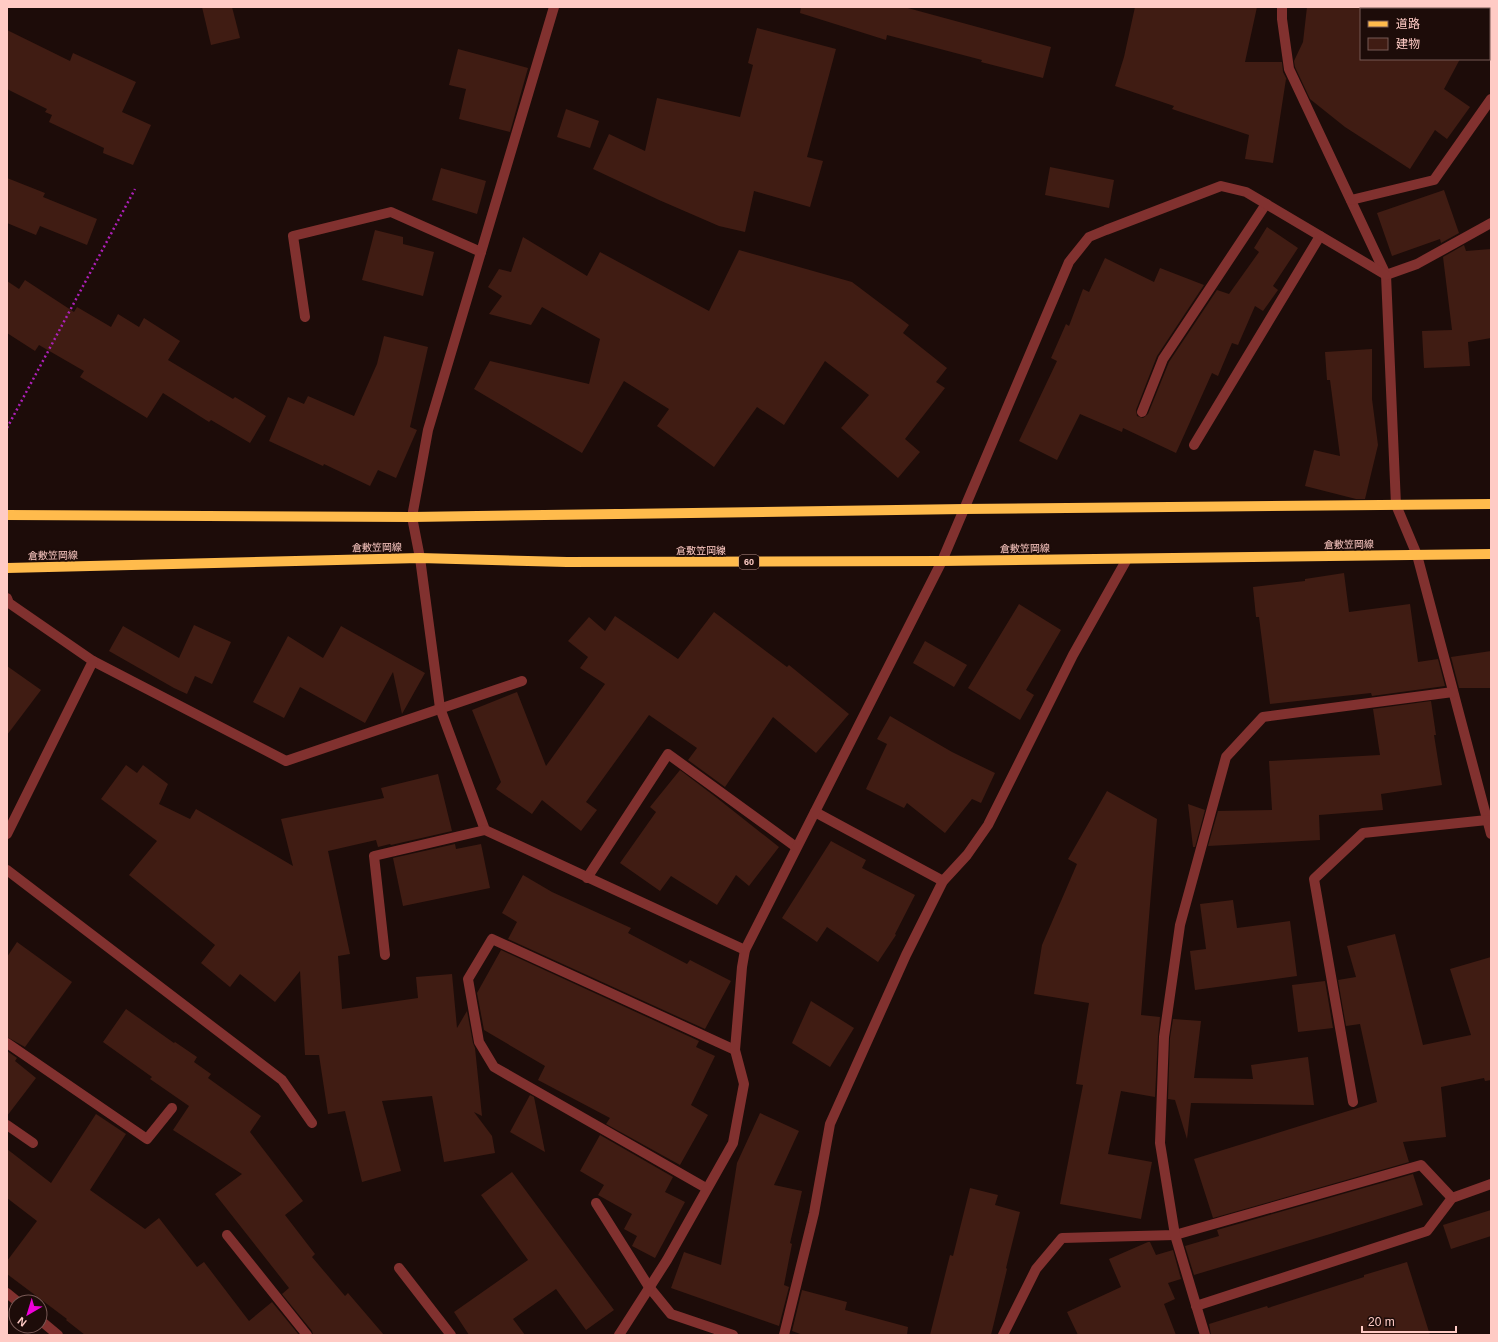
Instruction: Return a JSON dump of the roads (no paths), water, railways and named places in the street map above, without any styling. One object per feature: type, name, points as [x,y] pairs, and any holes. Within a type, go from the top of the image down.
[{"type":"main road","points":[[7,515],[412,517],[964,509],[1491,504]]},
{"type":"main road","name":"倉敷笠岡線","points":[[7,568],[420,558],[567,562],[942,561],[1491,554]]},
{"type":"street","points":[[485,830],[440,708],[420,558],[412,517],[428,430],[554,7]]},
{"type":"street","points":[[1282,7],[1282,19],[1289,69],[1386,276],[1396,505],[1417,555],[1491,834]]},
{"type":"street","points":[[1351,200],[1434,180],[1491,99]]},
{"type":"street","points":[[619,1335],[667,1260],[706,1188],[733,1143],[744,1084],[735,1050],[742,967],[745,950],[942,561],[1069,262],[1089,237],[1221,186],[1246,192],[1386,276]]},
{"type":"street","points":[[1142,412],[1164,359],[1266,204]]},
{"type":"street","points":[[305,318],[293,236],[391,212],[481,252]]},
{"type":"street","points":[[1386,276],[1417,264],[1491,223]]},
{"type":"street","points":[[1194,445],[1320,236]]},
{"type":"street","points":[[784,1335],[814,1213],[830,1124],[906,955],[943,881],[967,855],[988,825],[1073,655],[1127,558]]},
{"type":"street","points":[[7,598],[9,603],[93,661],[286,761],[522,681]]},
{"type":"street","points":[[7,834],[93,661]]},
{"type":"street","points":[[1205,1335],[1176,1235],[1160,1142],[1164,1037],[1180,925],[1226,757],[1263,717],[1453,692]]},
{"type":"street","points":[[587,878],[668,754],[796,847]]},
{"type":"street","points":[[814,812],[943,881]]},
{"type":"street","points":[[1353,1102],[1314,879],[1363,833],[1487,820]]},
{"type":"street","points":[[385,955],[374,856],[485,830],[745,950]]},
{"type":"street","points":[[7,870],[282,1080],[312,1122]]},
{"type":"street","points":[[706,1188],[494,1067],[479,1042],[468,979],[492,940],[735,1050]]},
{"type":"street","points":[[7,1043],[147,1139],[172,1108]]},
{"type":"street","points":[[7,1124],[33,1143]]},
{"type":"street","points":[[1003,1335],[1036,1269],[1062,1238],[1176,1235],[1420,1165],[1452,1198]]},
{"type":"street","points":[[1196,1306],[1427,1231],[1452,1198],[1491,1184]]},
{"type":"street","points":[[596,1203],[649,1287],[671,1314],[733,1335]]},
{"type":"street","points":[[227,1235],[307,1335]]},
{"type":"street","points":[[399,1268],[451,1335]]},
{"type":"street","points":[[48,1327],[58,1335]]}]
